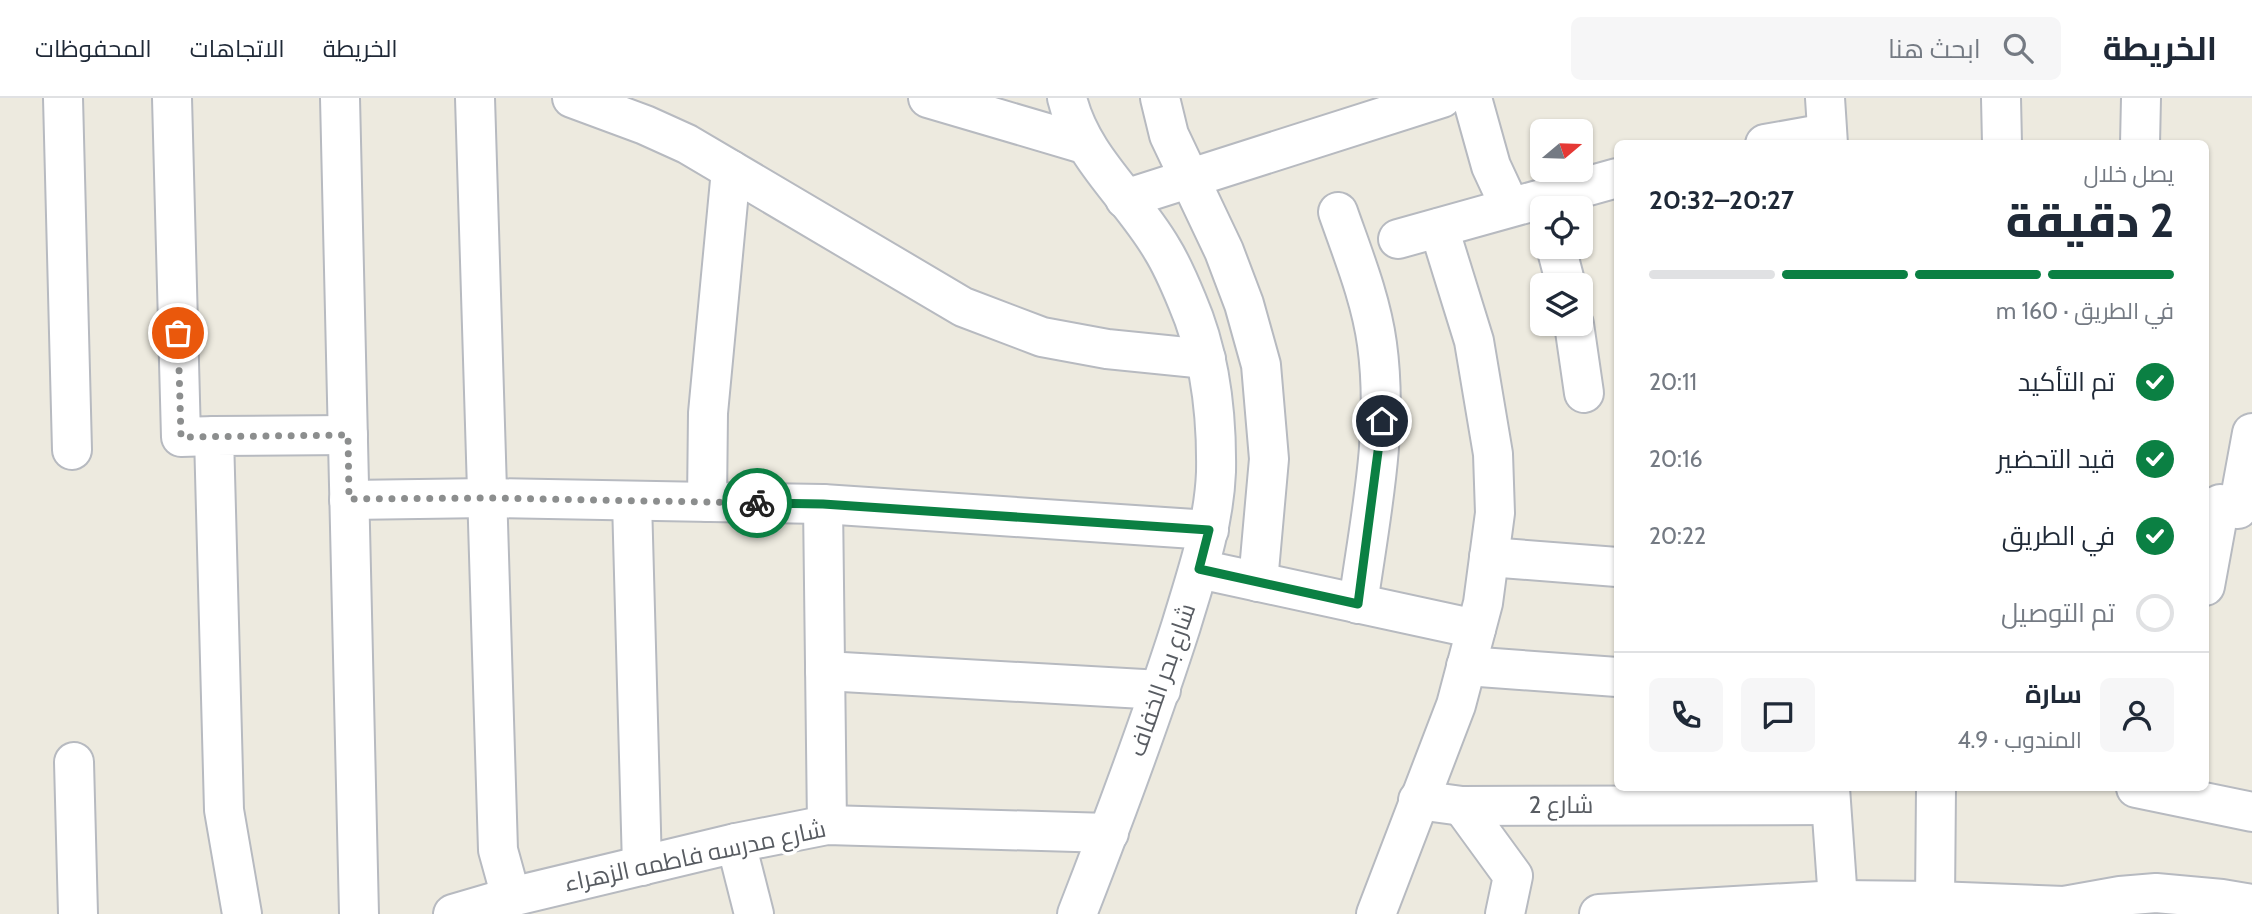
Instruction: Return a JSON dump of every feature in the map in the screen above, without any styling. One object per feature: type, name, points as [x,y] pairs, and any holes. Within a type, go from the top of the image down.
[{"type":"street","points":[[63,98],[72,450]]},
{"type":"street","points":[[172,98],[181,437],[348,435]]},
{"type":"street","points":[[340,98],[359,914]]},
{"type":"street","points":[[475,98],[498,849],[517,902]]},
{"type":"street","points":[[572,98],[687,144],[962,307],[1042,337],[1107,349],[1206,359]]},
{"type":"street","points":[[928,98],[1084,144]]},
{"type":"street","name":"شارع بحر الخفاف","points":[[1068,98],[1071,114],[1084,144],[1162,248],[1188,302],[1206,359],[1214,416],[1216,474],[1209,530],[1161,690],[1077,914]]},
{"type":"street","points":[[1160,98],[1169,135],[1224,251],[1244,304],[1261,365],[1269,459],[1258,582]]},
{"type":"street","points":[[1125,199],[1443,98]]},
{"type":"street","points":[[1472,98],[1491,166],[1530,201]]},
{"type":"street","points":[[2001,98],[2002,140]]},
{"type":"street","points":[[2140,140],[2141,98]]},
{"type":"street","points":[[1778,140],[1826,125]]},
{"type":"street","points":[[707,502],[708,414],[731,170]]},
{"type":"street","points":[[1559,196],[1614,179]]},
{"type":"street","points":[[1398,239],[1530,205]]},
{"type":"street","points":[[1338,212],[1368,303],[1377,342],[1381,381],[1382,421],[1378,461],[1358,604]]},
{"type":"street","points":[[1376,914],[1456,705],[1483,603],[1495,513],[1493,454],[1474,341],[1439,228]]},
{"type":"street","points":[[1576,336],[1584,393]]},
{"type":"street","points":[[2209,573],[2252,433]]},
{"type":"street","points":[[214,436],[225,810],[242,914]]},
{"type":"street","points":[[349,499],[488,498],[823,504],[1209,530]]},
{"type":"street","points":[[632,501],[642,866]]},
{"type":"street","points":[[823,504],[827,825]]},
{"type":"street","points":[[1489,557],[1614,567]]},
{"type":"street","points":[[1199,569],[1476,629]]},
{"type":"street","points":[[1466,666],[1614,677]]},
{"type":"street","points":[[825,671],[1161,690]]},
{"type":"street","points":[[74,762],[78,914]]},
{"type":"street","points":[[1935,901],[1936,791]]},
{"type":"street","points":[[2164,791],[2252,812]]},
{"type":"street","points":[[1830,796],[1840,907]]},
{"type":"street","name":"شارع 2","points":[[1418,800],[1462,806],[1830,796]]},
{"type":"street","points":[[1462,806],[1513,876],[1506,914]]},
{"type":"street","name":"شارع مدرسه فاطمه الزهراء","points":[[453,914],[517,902],[642,866],[736,843],[827,825],[1109,833]]},
{"type":"street","points":[[736,843],[754,914]]},
{"type":"street","points":[[1599,914],[1840,907],[1935,901],[2010,909],[2120,905],[2156,893],[2252,904]]},
{"type":"way so far","points":[[178,333],[181,437],[348,435],[349,499],[488,498],[757,503]]},
{"type":"route","points":[[757,503],[823,504],[1209,530],[1199,569],[1358,604],[1382,421]]}]
